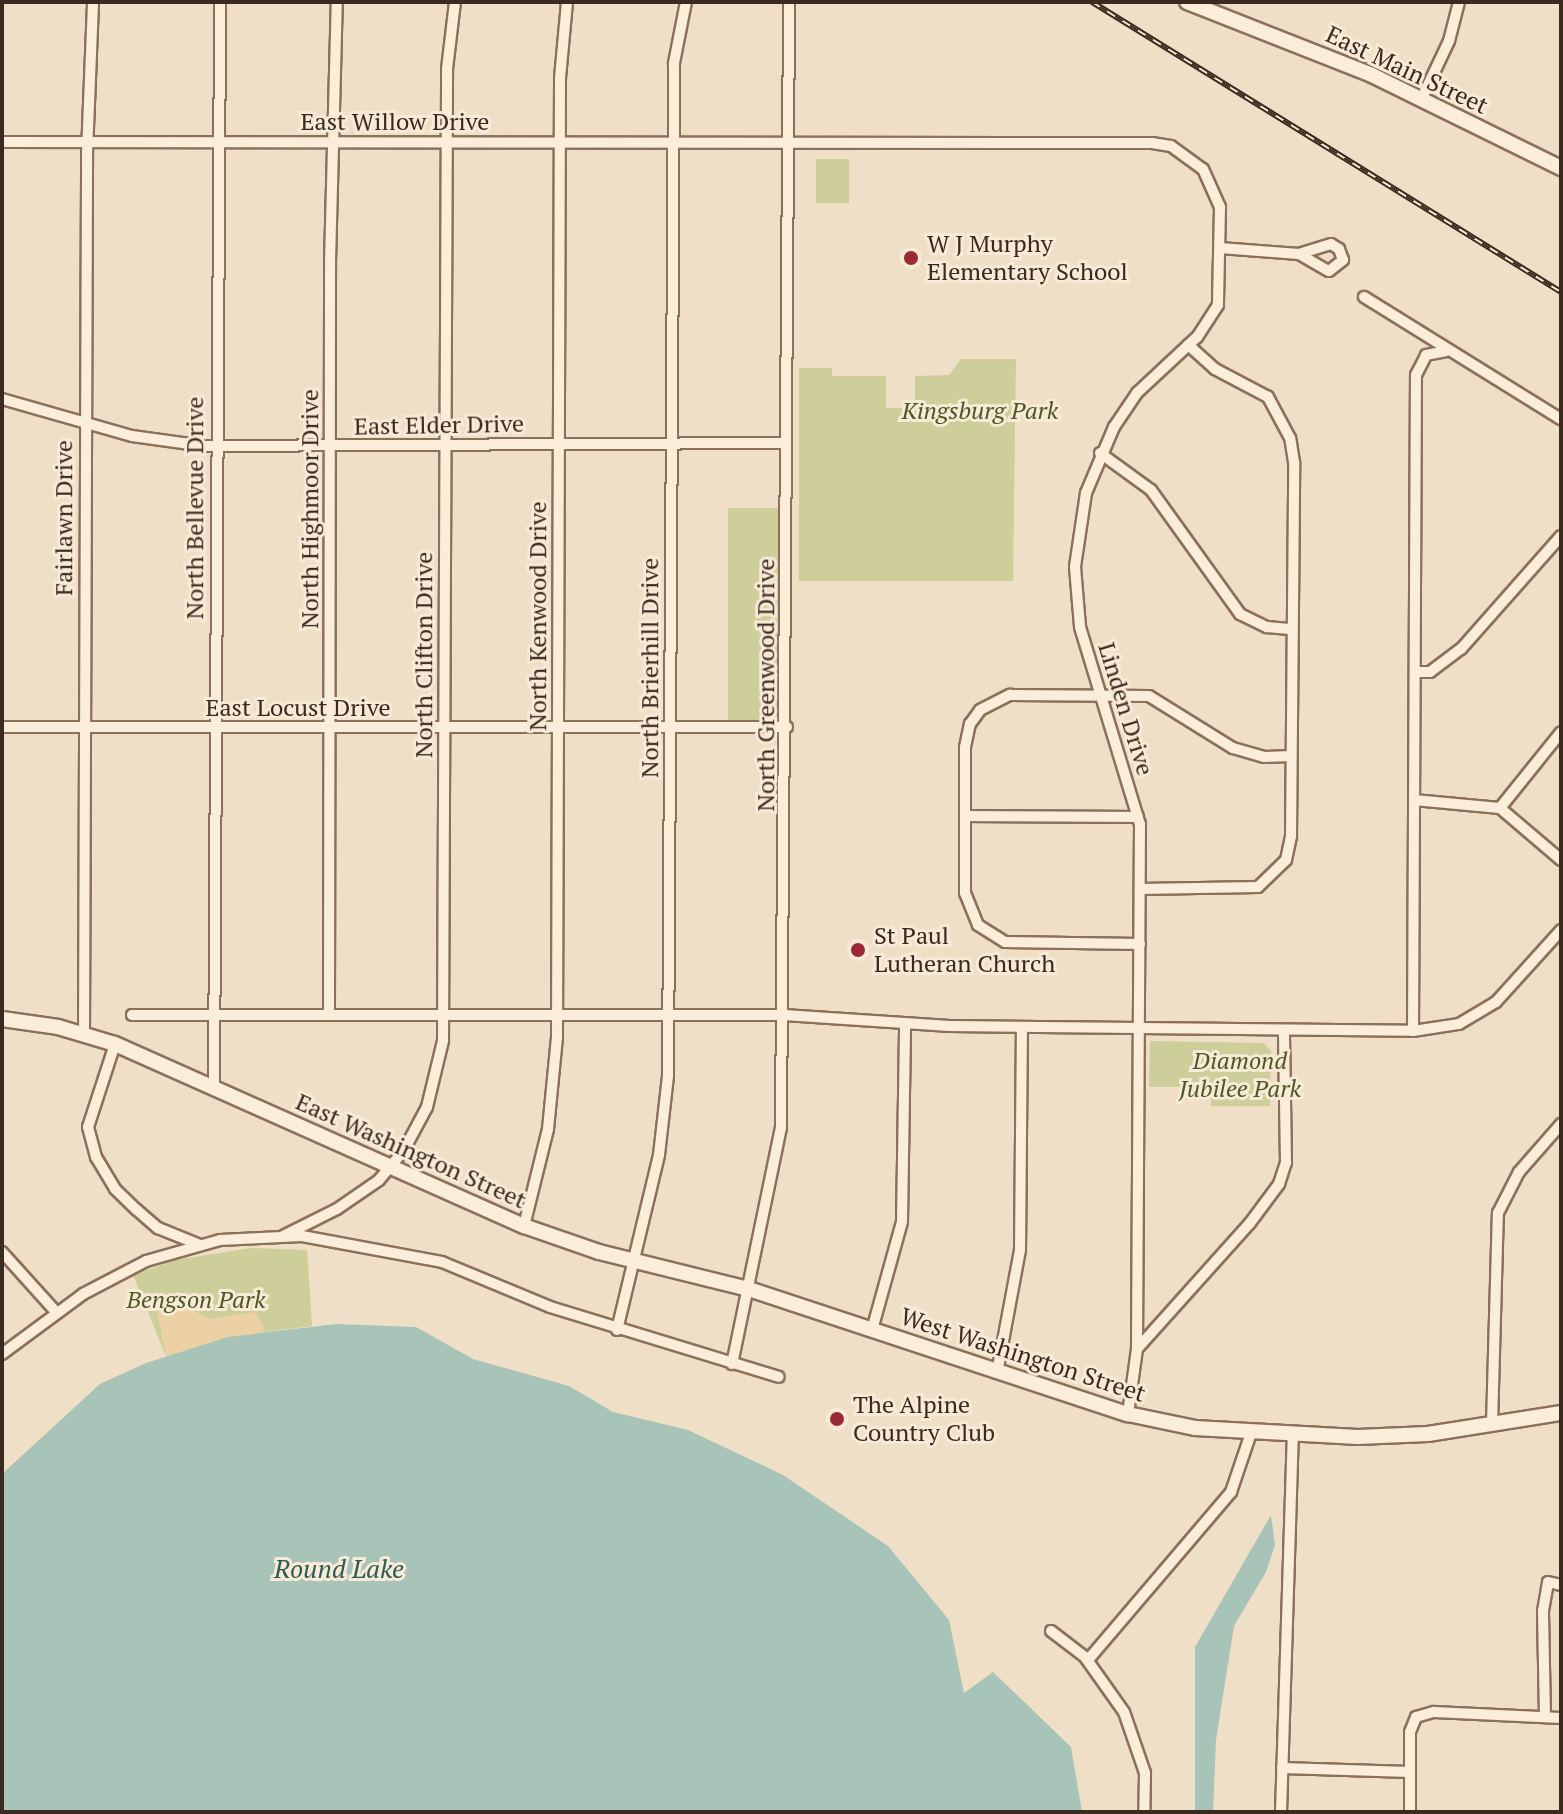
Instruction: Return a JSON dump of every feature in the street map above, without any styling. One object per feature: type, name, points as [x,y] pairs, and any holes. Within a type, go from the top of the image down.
[{"type":"main road","name":"East Main Street","points":[[1187,2],[1422,98],[1561,168]]},
{"type":"main road","name":"East Washington Street","points":[[2,1019],[84,1034],[115,1044],[524,1226],[634,1260],[749,1289],[808,1309]]},
{"type":"main road","name":"West Washington Street","points":[[808,1309],[1128,1414],[1251,1433],[1428,1434],[1561,1413]]},
{"type":"street","name":"Fairlawn Drive","points":[[84,1034],[84,421],[93,2]]},
{"type":"street","name":"North Bellevue Drive","points":[[214,1087],[215,445],[220,2]]},
{"type":"street","name":"North Highmoor Drive","points":[[329,1015],[332,142],[337,2]]},
{"type":"street","name":"North Clifton Drive","points":[[283,1236],[337,1209],[390,1166],[404,1150],[437,1078],[443,1016],[447,142],[455,2]]},
{"type":"street","name":"North Kenwood Drive","points":[[524,1226],[548,1129],[557,1016],[560,78],[567,2]]},
{"type":"street","name":"North Brierhill Drive","points":[[617,1330],[664,1124],[669,1016],[674,63],[686,2]]},
{"type":"street","name":"North Greenwood Drive","points":[[732,1364],[781,1128],[787,727],[789,2]]},
{"type":"street","points":[[1422,98],[1449,41],[1459,2]]},
{"type":"street","name":"East Willow Drive","points":[[2,142],[1108,143]]},
{"type":"street","name":"Linden Drive","points":[[1108,143],[1171,146],[1189,155],[1215,187],[1220,248],[1218,305],[1188,345],[1137,393],[1100,453],[1078,528],[1075,567],[1080,627],[1138,817],[1137,1349],[1128,1414]]},
{"type":"street","points":[[1220,248],[1299,254]]},
{"type":"street","points":[[1364,297],[1446,351],[1561,419]]},
{"type":"street","points":[[1140,889],[1242,890],[1272,877],[1286,860],[1291,836],[1294,462],[1290,438],[1268,397],[1215,369],[1188,345]]},
{"type":"street","points":[[1413,1031],[1416,375],[1426,355],[1446,351]]},
{"type":"street","name":"East Elder Drive","points":[[2,399],[166,443],[330,446],[786,443]]},
{"type":"street","points":[[1100,453],[1151,490],[1240,614],[1267,627],[1292,629]]},
{"type":"street","points":[[1415,672],[1430,672],[1461,649],[1561,536]]},
{"type":"street","points":[[1140,944],[1022,944],[990,935],[968,908],[965,747],[980,710],[1010,695],[1149,696],[1233,748],[1265,757],[1291,756]]},
{"type":"street","name":"East Locust Drive","points":[[2,727],[787,727]]},
{"type":"street","points":[[1500,808],[1561,732]]},
{"type":"street","points":[[1414,800],[1500,808],[1561,860]]},
{"type":"street","points":[[965,816],[1138,817]]},
{"type":"street","points":[[132,1015],[784,1015],[905,1024],[1022,1027],[1413,1031],[1459,1024],[1489,1007],[1561,930]]},
{"type":"street","points":[[872,1330],[902,1222],[905,1024]]},
{"type":"street","points":[[997,1373],[1020,1250],[1022,1027]]},
{"type":"street","points":[[1137,1349],[1250,1223],[1279,1184],[1286,1163],[1284,1031]]},
{"type":"street","points":[[115,1044],[88,1127],[96,1157],[115,1189],[158,1228],[200,1245]]},
{"type":"street","points":[[1492,1424],[1498,1213],[1519,1172],[1561,1124]]},
{"type":"street","points":[[2,1354],[57,1313],[116,1276],[200,1245],[283,1236],[354,1243],[442,1262],[617,1330],[779,1377]]},
{"type":"street","points":[[2,1252],[57,1313]]},
{"type":"street","points":[[1088,1660],[1231,1492],[1251,1433]]},
{"type":"street","points":[[1281,1812],[1293,1435]]},
{"type":"street","points":[[1545,1717],[1543,1611],[1548,1582],[1561,1585]]},
{"type":"street","points":[[1051,1631],[1088,1660],[1124,1712],[1139,1748],[1144,1812]]},
{"type":"street","points":[[1410,1812],[1410,1772],[1416,1717],[1434,1712],[1561,1718]]},
{"type":"street","points":[[1282,1768],[1410,1772]]},
{"type":"green space","points":[[816,159],[849,159],[849,203],[816,203]]},
{"type":"green space","name":"Kingsburg Park","points":[[961,359],[1016,359],[1013,581],[799,581],[799,368],[832,368],[832,376],[886,376],[886,408],[915,408],[915,376],[949,375]]},
{"type":"green space","points":[[728,508],[781,508],[781,713],[769,724],[728,724]]},
{"type":"green space","name":"Diamond Jubilee Park","points":[[1150,1041],[1264,1043],[1271,1051],[1270,1106],[1211,1106],[1211,1087],[1149,1087]]},
{"type":"green space","name":"Bengson Park","points":[[251,1248],[307,1250],[312,1326],[228,1337],[166,1356],[133,1275],[175,1260]]},
{"type":"sand","points":[[181,1304],[210,1319],[256,1312],[265,1331],[166,1355],[157,1311]]},
{"type":"water","name":"Round Lake","points":[[336,1324],[416,1327],[473,1359],[569,1386],[613,1412],[688,1430],[783,1475],[888,1546],[949,1620],[964,1693],[993,1672],[1071,1747],[1082,1812],[2,1812],[2,1474],[100,1384],[146,1363],[228,1337]]},
{"type":"water","points":[[1271,1515],[1275,1545],[1266,1572],[1234,1626],[1216,1740],[1213,1812],[1195,1812],[1195,1647]]},
{"type":"railway","points":[[1092,2],[1561,292]]},
{"type":"place","name":"W J Murphy Elementary School","points":[[911,258]]},
{"type":"place","name":"St Paul Lutheran Church","points":[[858,950]]},
{"type":"place","name":"The Alpine Country Club","points":[[837,1419]]}]
